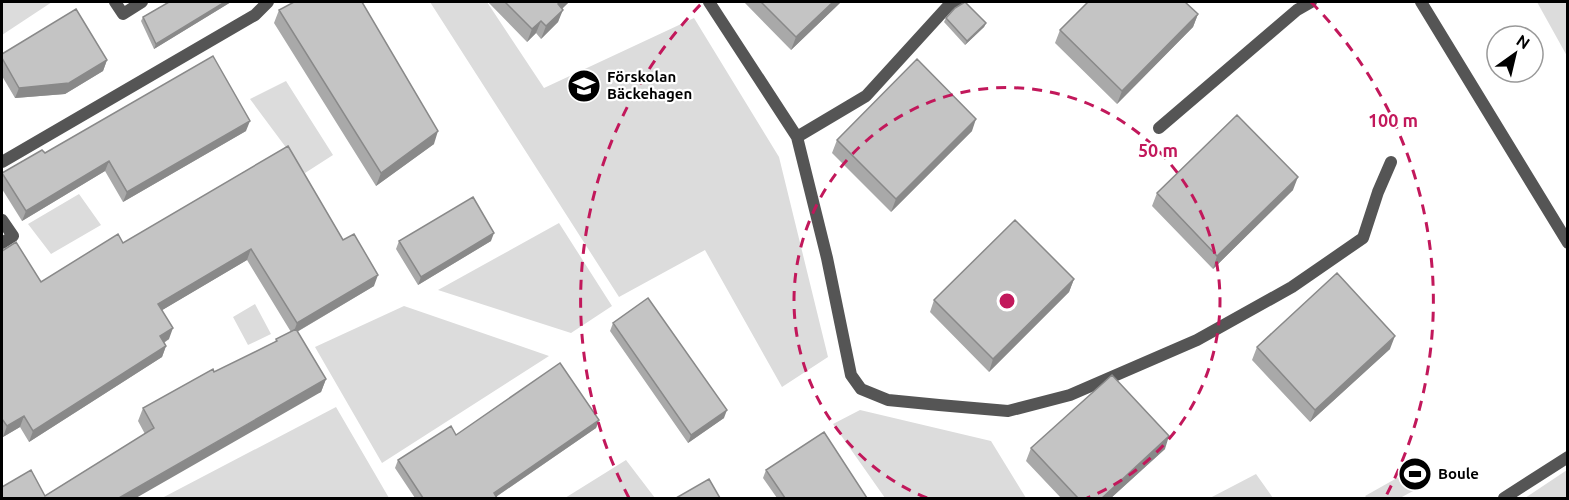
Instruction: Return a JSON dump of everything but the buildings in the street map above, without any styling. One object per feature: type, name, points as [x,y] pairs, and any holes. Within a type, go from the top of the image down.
[{"type":"street","points":[[115,2],[123,14],[142,2]]},
{"type":"street","points":[[2,162],[255,15],[268,2]]},
{"type":"street","points":[[709,2],[797,137],[827,258],[851,375],[861,389],[888,400],[1008,411],[1070,395],[1197,340],[1292,287],[1363,238],[1378,192],[1392,162]]},
{"type":"street","points":[[797,137],[866,96],[949,6],[957,2]]},
{"type":"street","points":[[1159,128],[1297,10],[1311,2]]},
{"type":"street","points":[[1421,2],[1568,243]]},
{"type":"street","points":[[2,220],[13,236],[2,243]]},
{"type":"street","points":[[1504,498],[1568,457]]},
{"type":"shaded area","points":[[2,2],[52,2],[2,35]]},
{"type":"shaded area","points":[[430,2],[487,2],[544,88],[694,18],[779,157],[828,357],[782,387],[705,250],[619,297]]},
{"type":"shaded area","points":[[1537,2],[1567,2],[1567,56]]},
{"type":"shaded area","points":[[286,81],[333,155],[305,173],[250,99]]},
{"type":"shaded area","points":[[79,194],[101,225],[51,254],[28,224]]},
{"type":"shaded area","points":[[559,223],[612,306],[571,333],[438,290]]},
{"type":"shaded area","points":[[255,304],[271,334],[248,345],[233,317]]},
{"type":"shaded area","points":[[404,306],[549,356],[382,463],[315,347]]},
{"type":"shaded area","points":[[336,407],[389,498],[162,498]]},
{"type":"shaded area","points":[[860,410],[991,441],[1026,498],[885,498],[833,424]]},
{"type":"shaded area","points":[[626,460],[655,498],[565,498]]},
{"type":"shaded area","name":"Boule","points":[[1420,465],[1430,482],[1400,498],[1367,498],[1365,496]]},
{"type":"shaded area","points":[[1567,470],[1567,498],[1525,498]]},
{"type":"shaded area","points":[[1256,474],[1273,498],[1210,498]]},
{"type":"place","name":"Förskolan Bäckehagen","points":[[584,86]]},
{"type":"place","name":"Boule","points":[[1415,474]]}]
